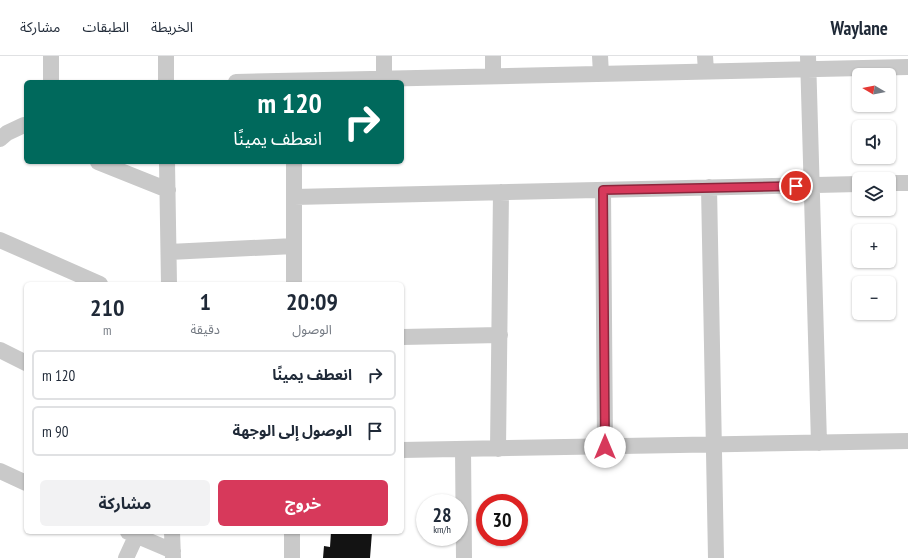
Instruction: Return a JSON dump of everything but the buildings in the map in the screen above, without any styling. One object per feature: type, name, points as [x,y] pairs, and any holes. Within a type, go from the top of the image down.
[{"type":"street","points":[[51,56],[51,80]]},
{"type":"street","points":[[166,56],[166,80]]},
{"type":"street","points":[[384,56],[384,78]]},
{"type":"street","points":[[493,56],[493,76]]},
{"type":"street","points":[[600,56],[601,74]]},
{"type":"street","points":[[324,80],[601,74],[706,64],[808,62],[908,66]]},
{"type":"street","points":[[808,62],[819,443]]},
{"type":"street","points":[[0,139],[7,133],[24,125]]},
{"type":"street","points":[[103,164],[168,190]]},
{"type":"street","points":[[167,164],[169,282]]},
{"type":"street","points":[[294,164],[294,282]]},
{"type":"street","points":[[896,183],[908,183]]},
{"type":"street","points":[[294,197],[852,184]]},
{"type":"street","points":[[709,188],[716,558]]},
{"type":"street","points":[[603,190],[605,447]]},
{"type":"street","points":[[498,449],[501,192]]},
{"type":"street","points":[[0,240],[95,282]]},
{"type":"street","points":[[169,252],[294,246]]},
{"type":"street","points":[[404,337],[500,335]]},
{"type":"street","points":[[0,350],[24,362]]},
{"type":"street","points":[[404,450],[908,442]]},
{"type":"street","points":[[463,449],[464,558]]},
{"type":"street","points":[[0,471],[24,483]]},
{"type":"street","points":[[126,558],[134,534]]},
{"type":"street","points":[[136,534],[173,555]]},
{"type":"street","points":[[172,534],[173,555]]},
{"type":"street","points":[[292,534],[292,558]]},
{"type":"route","points":[[605,447],[603,190],[796,186]]}]
